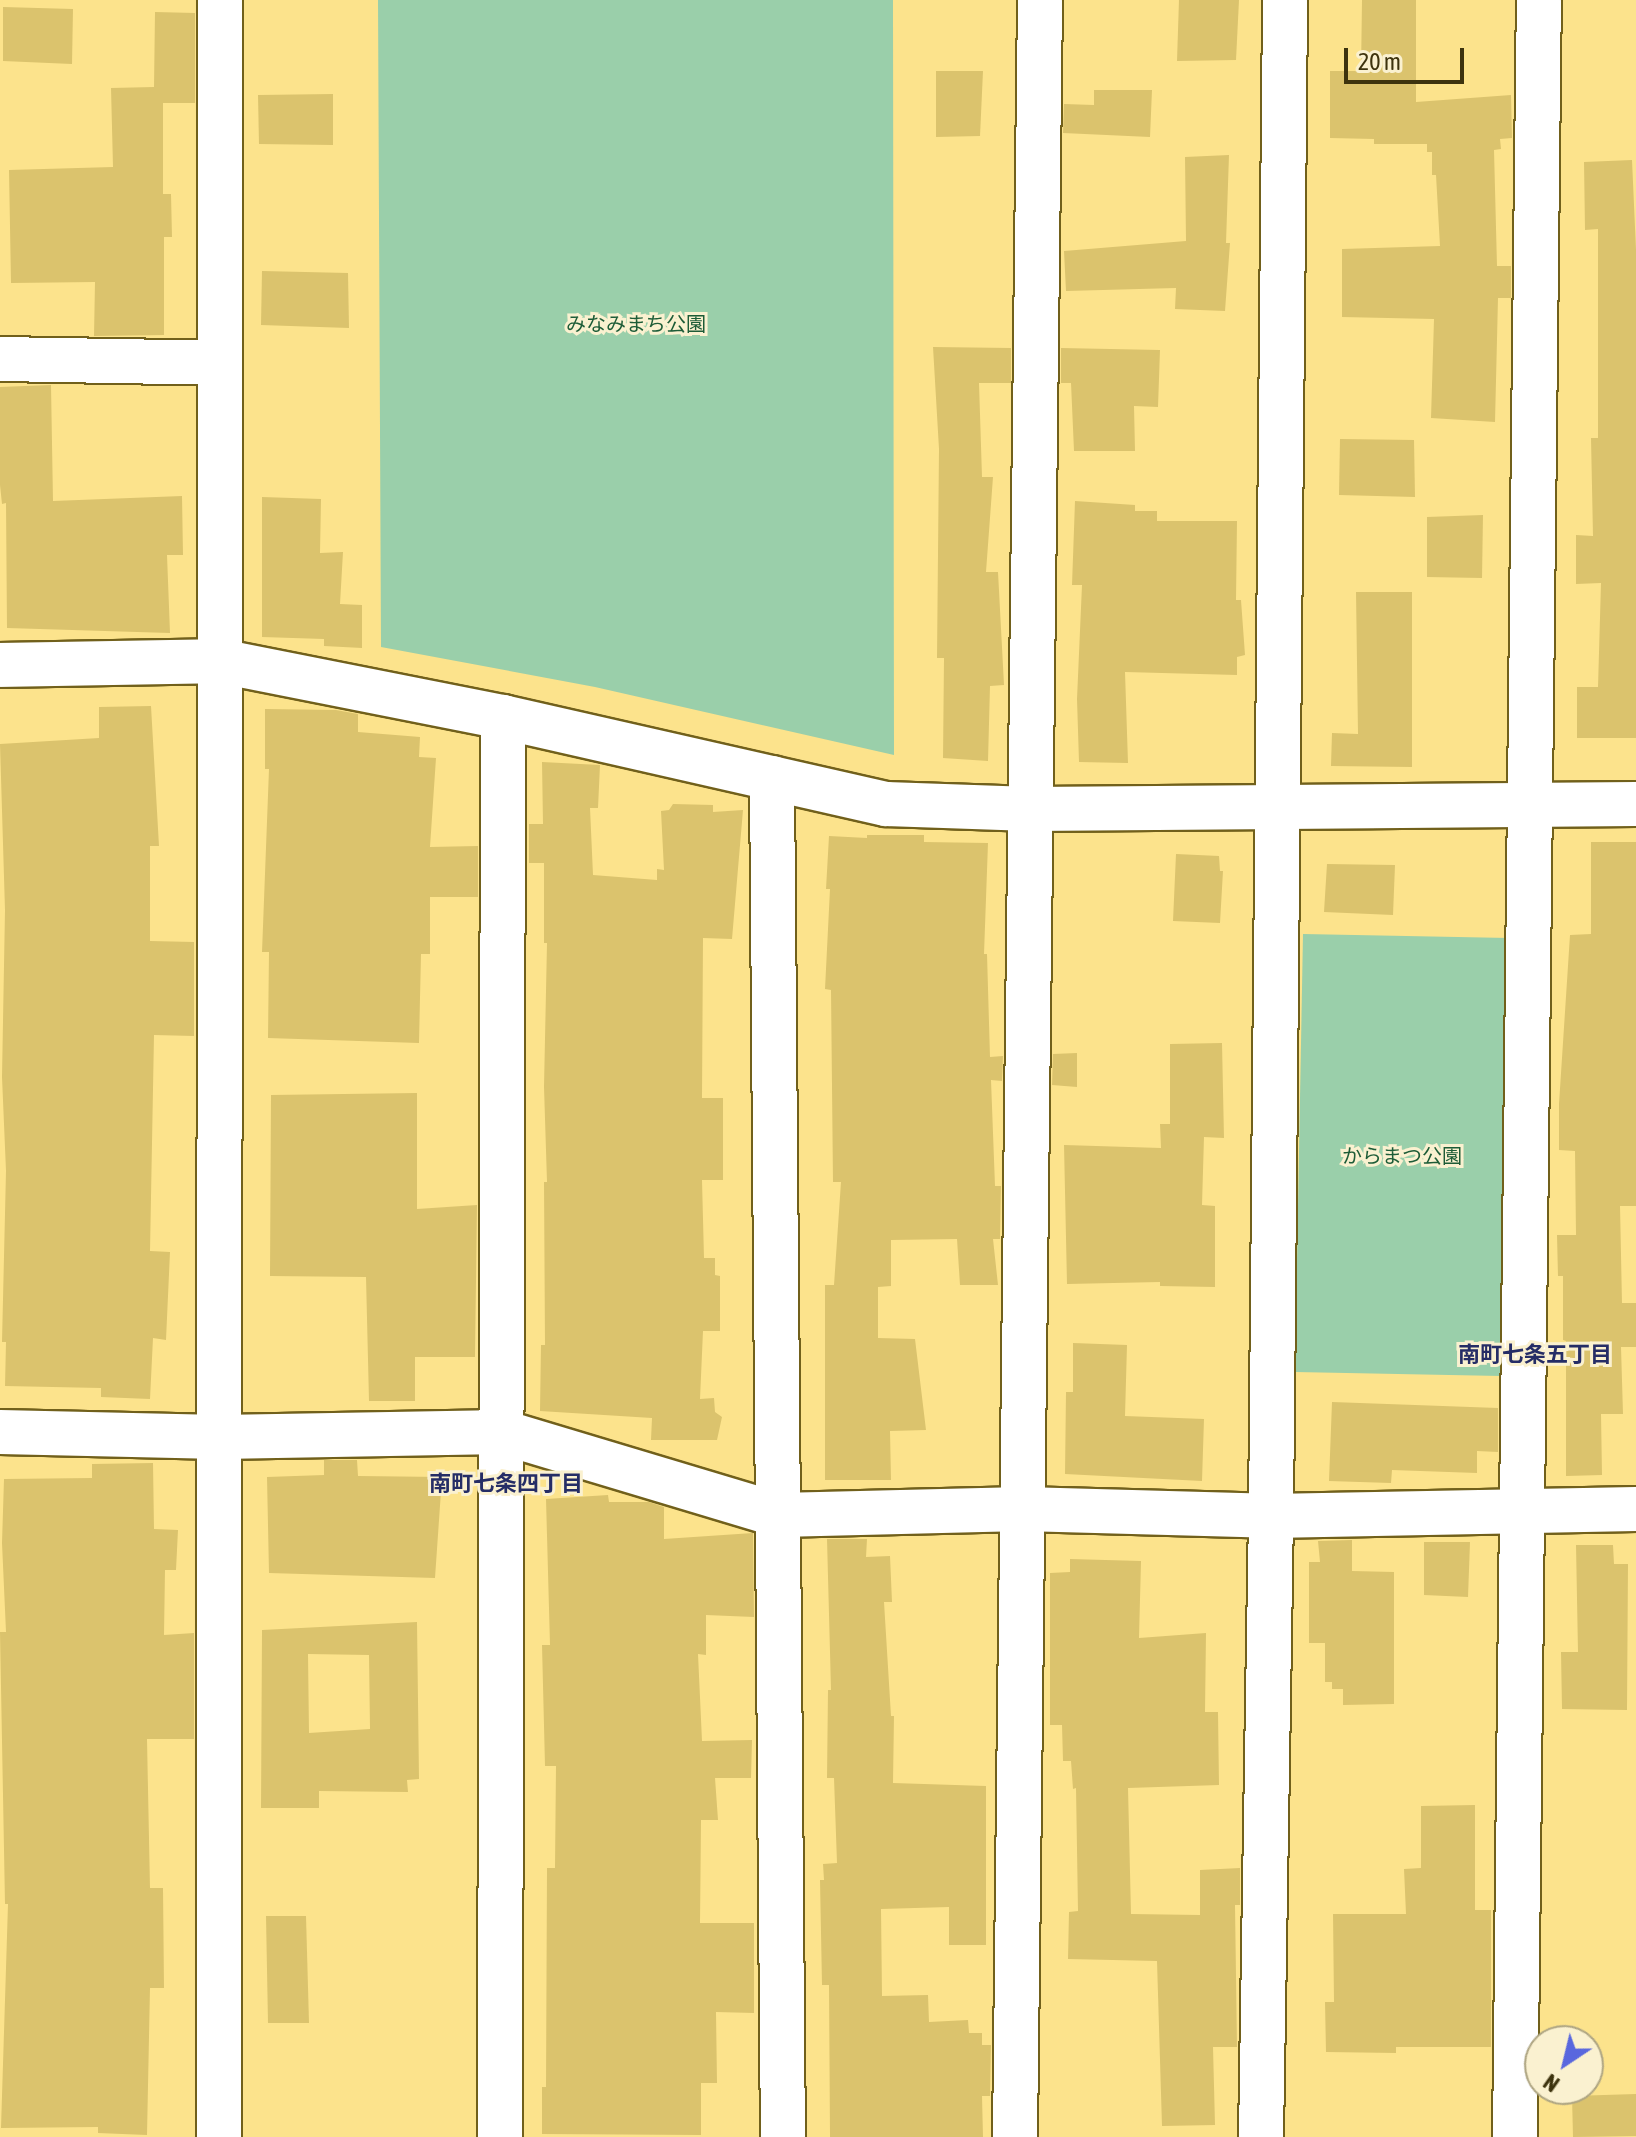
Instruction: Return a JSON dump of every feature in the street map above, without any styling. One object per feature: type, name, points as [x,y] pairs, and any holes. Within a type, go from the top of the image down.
[{"type":"street","points":[[219,2137],[220,0]]},
{"type":"street","points":[[1015,2137],[1040,0]]},
{"type":"street","points":[[1261,2137],[1271,1516],[1285,0]]},
{"type":"street","points":[[1515,2137],[1539,0]]},
{"type":"street","points":[[0,359],[220,363]]},
{"type":"street","points":[[0,665],[220,661],[503,717],[886,804],[1031,809],[1636,804]]},
{"type":"street","points":[[500,2137],[503,717]]},
{"type":"street","points":[[772,778],[783,2137]]},
{"type":"street","points":[[0,1432],[220,1437],[502,1432],[779,1515],[1023,1509],[1271,1516],[1636,1509]]},
{"type":"green space","name":"みなみまち公園","points":[[378,0],[893,0],[894,755],[595,687],[381,647]]},
{"type":"green space","name":"からまつ公園","points":[[1303,934],[1509,938],[1501,1376],[1295,1372]]},
{"type":"building","points":[[1179,0],[1239,0],[1236,60],[1177,61]]},
{"type":"building","points":[[1362,0],[1416,0],[1416,102],[1511,95],[1512,138],[1500,139],[1501,149],[1494,150],[1497,266],[1511,266],[1511,298],[1498,298],[1495,422],[1431,418],[1434,319],[1342,317],[1342,249],[1440,246],[1436,175],[1432,175],[1432,152],[1427,152],[1427,144],[1374,144],[1374,139],[1330,138],[1330,71],[1361,71]]},
{"type":"building","points":[[3,7],[73,9],[72,64],[3,61]]},
{"type":"building","points":[[155,12],[195,13],[195,103],[163,103],[163,194],[171,194],[172,237],[164,237],[164,335],[94,336],[95,282],[11,283],[9,170],[113,167],[111,88],[154,87]]},
{"type":"building","points":[[936,71],[983,71],[980,136],[936,137]]},
{"type":"building","points":[[1094,90],[1152,90],[1150,137],[1063,133],[1064,104],[1094,105]]},
{"type":"building","points":[[333,94],[333,145],[259,144],[258,95]]},
{"type":"building","points":[[1229,155],[1226,243],[1230,243],[1225,311],[1175,309],[1176,288],[1066,291],[1064,251],[1186,241],[1185,157]]},
{"type":"building","points":[[1632,160],[1636,250],[1636,738],[1577,738],[1577,687],[1598,687],[1601,583],[1576,584],[1576,535],[1593,536],[1591,438],[1598,438],[1598,229],[1585,230],[1584,162]]},
{"type":"building","points":[[262,271],[348,273],[349,328],[261,325]]},
{"type":"building","points":[[933,347],[1011,348],[1011,383],[979,383],[982,477],[993,477],[986,572],[998,572],[1004,685],[990,686],[988,761],[943,758],[944,658],[937,658],[939,449]]},
{"type":"building","points":[[1061,348],[1160,350],[1158,407],[1134,406],[1135,451],[1074,451],[1071,383],[1061,383]]},
{"type":"building","points":[[51,385],[53,501],[182,496],[183,555],[167,555],[170,633],[7,628],[6,503],[2,504],[0,485],[0,387]]},
{"type":"building","points":[[1340,439],[1414,440],[1415,497],[1339,495]]},
{"type":"building","points":[[262,497],[321,499],[320,553],[343,552],[340,604],[362,605],[362,648],[324,646],[324,639],[262,637]]},
{"type":"building","points":[[1075,501],[1135,505],[1135,511],[1157,511],[1157,521],[1237,521],[1236,600],[1241,600],[1245,655],[1237,657],[1237,675],[1125,672],[1128,763],[1079,762],[1077,699],[1082,585],[1072,585]]},
{"type":"building","points":[[1483,515],[1482,578],[1427,577],[1427,517]]},
{"type":"building","points":[[1356,592],[1412,592],[1412,767],[1331,766],[1332,733],[1358,734]]},
{"type":"building","points":[[151,706],[159,846],[150,846],[150,941],[194,942],[194,1036],[154,1035],[150,1251],[170,1252],[166,1340],[153,1338],[150,1399],[101,1397],[101,1388],[5,1386],[6,1342],[2,1342],[6,1171],[2,1077],[5,910],[0,744],[99,738],[99,707]]},
{"type":"building","points":[[265,709],[336,710],[358,714],[358,732],[420,737],[419,757],[436,758],[430,847],[478,846],[478,897],[430,897],[430,954],[421,954],[419,1043],[268,1038],[269,952],[262,952],[269,769],[265,769]]},
{"type":"building","points":[[542,762],[600,765],[598,808],[590,808],[593,875],[657,880],[657,869],[664,870],[661,811],[669,810],[673,804],[713,805],[713,812],[743,810],[732,939],[703,938],[702,1098],[723,1098],[723,1180],[702,1180],[704,1258],[715,1258],[715,1275],[720,1276],[720,1331],[703,1331],[700,1399],[714,1398],[715,1412],[722,1417],[717,1440],[651,1440],[652,1418],[540,1411],[541,1345],[545,1345],[547,943],[544,943],[544,863],[529,863],[529,824],[543,824]]},
{"type":"building","points":[[867,835],[924,835],[924,842],[988,843],[984,954],[987,954],[990,1057],[1003,1056],[1002,1081],[991,1080],[995,1186],[1001,1186],[1000,1239],[993,1239],[998,1285],[960,1285],[957,1239],[891,1240],[891,1286],[878,1287],[878,1338],[915,1339],[926,1430],[890,1431],[891,1480],[825,1480],[825,1285],[834,1285],[841,1182],[833,1182],[831,990],[825,989],[829,836],[867,838]]},
{"type":"building","points":[[1591,842],[1636,842],[1636,1206],[1620,1206],[1622,1303],[1636,1303],[1636,1347],[1621,1347],[1623,1414],[1601,1414],[1602,1475],[1566,1476],[1566,1341],[1563,1340],[1563,1276],[1558,1276],[1557,1235],[1576,1235],[1575,1151],[1559,1150],[1559,1104],[1570,935],[1591,934]]},
{"type":"building","points":[[1176,854],[1219,856],[1220,871],[1223,871],[1220,923],[1173,921]]},
{"type":"building","points":[[1327,864],[1395,865],[1393,915],[1324,912]]},
{"type":"building","points":[[1222,1043],[1224,1138],[1204,1137],[1202,1205],[1215,1206],[1215,1287],[1160,1286],[1160,1282],[1067,1284],[1064,1145],[1161,1148],[1160,1124],[1170,1124],[1170,1044]]},
{"type":"building","points":[[1077,1053],[1077,1087],[1052,1085],[1053,1054]]},
{"type":"building","points":[[417,1093],[417,1209],[477,1205],[475,1357],[415,1357],[415,1401],[369,1401],[366,1277],[270,1276],[271,1095]]},
{"type":"building","points":[[1073,1343],[1127,1345],[1125,1416],[1204,1419],[1202,1481],[1065,1474],[1066,1392],[1073,1392]]},
{"type":"building","points":[[1332,1402],[1498,1408],[1498,1452],[1477,1451],[1477,1473],[1392,1470],[1391,1483],[1329,1481]]},
{"type":"building","points":[[324,1460],[357,1460],[358,1476],[442,1477],[435,1578],[269,1573],[267,1477],[324,1475]]},
{"type":"building","points":[[153,1463],[154,1529],[178,1530],[176,1570],[165,1570],[164,1635],[194,1633],[194,1739],[147,1739],[150,1888],[163,1888],[164,1988],[150,1988],[147,2135],[98,2133],[98,2127],[1,2128],[8,1904],[5,1904],[0,1632],[6,1632],[2,1543],[4,1479],[92,1478],[92,1464]]},
{"type":"building","points":[[608,1495],[609,1502],[649,1502],[664,1507],[664,1539],[753,1533],[754,1617],[706,1615],[706,1655],[698,1654],[702,1741],[752,1740],[751,1778],[715,1778],[718,1820],[701,1820],[700,1923],[754,1923],[754,2013],[716,2012],[717,2083],[701,2083],[701,2135],[542,2134],[542,2087],[546,2087],[547,1868],[555,1868],[556,1766],[545,1766],[542,1645],[550,1645],[546,1499]]},
{"type":"building","points":[[827,1539],[867,1539],[866,1557],[890,1556],[892,1602],[884,1602],[891,1716],[894,1716],[893,1783],[986,1786],[986,1945],[949,1945],[949,1907],[881,1909],[882,1996],[928,1995],[929,2022],[968,2020],[969,2033],[982,2033],[982,2045],[991,2045],[990,2096],[982,2096],[983,2137],[830,2137],[829,1985],[822,1985],[820,1880],[824,1880],[823,1864],[837,1863],[834,1778],[827,1778],[828,1690],[831,1690]]},
{"type":"building","points":[[1352,1540],[1352,1571],[1394,1572],[1394,1704],[1343,1705],[1343,1689],[1332,1689],[1332,1682],[1325,1682],[1325,1643],[1309,1643],[1309,1562],[1320,1562],[1318,1541]]},
{"type":"building","points":[[1424,1542],[1470,1542],[1468,1597],[1424,1595]]},
{"type":"building","points":[[1576,1545],[1613,1545],[1614,1564],[1628,1564],[1627,1710],[1562,1709],[1561,1652],[1578,1652]]},
{"type":"building","points":[[1070,1559],[1141,1561],[1139,1638],[1206,1633],[1205,1712],[1218,1712],[1219,1785],[1128,1788],[1131,1914],[1200,1915],[1200,1870],[1240,1868],[1240,1905],[1235,1905],[1237,2047],[1213,2047],[1215,2125],[1162,2126],[1157,1961],[1068,1959],[1069,1912],[1078,1911],[1076,1788],[1073,1789],[1071,1761],[1063,1761],[1062,1725],[1050,1725],[1050,1573],[1070,1572]]},
{"type":"building","points":[[417,1622],[419,1779],[407,1780],[408,1792],[319,1791],[319,1808],[261,1808],[262,1630]],"holes":[[[308,1654],[369,1655],[370,1729],[309,1733]]]},
{"type":"building","points":[[1475,1805],[1475,1910],[1491,1910],[1491,2047],[1396,2047],[1396,2053],[1326,2052],[1325,2002],[1334,2002],[1333,1914],[1406,1914],[1404,1869],[1421,1868],[1421,1806]]},
{"type":"building","points":[[266,1916],[306,1916],[309,2023],[268,2023]]},
{"type":"building","points":[[1636,2094],[1636,2136],[1573,2137],[1572,2105],[1604,2105],[1604,2095]]},
{"type":"district","name":"南町七条五丁目","points":[[1535,1355]]},
{"type":"district","name":"南町七条四丁目","points":[[506,1484]]}]
